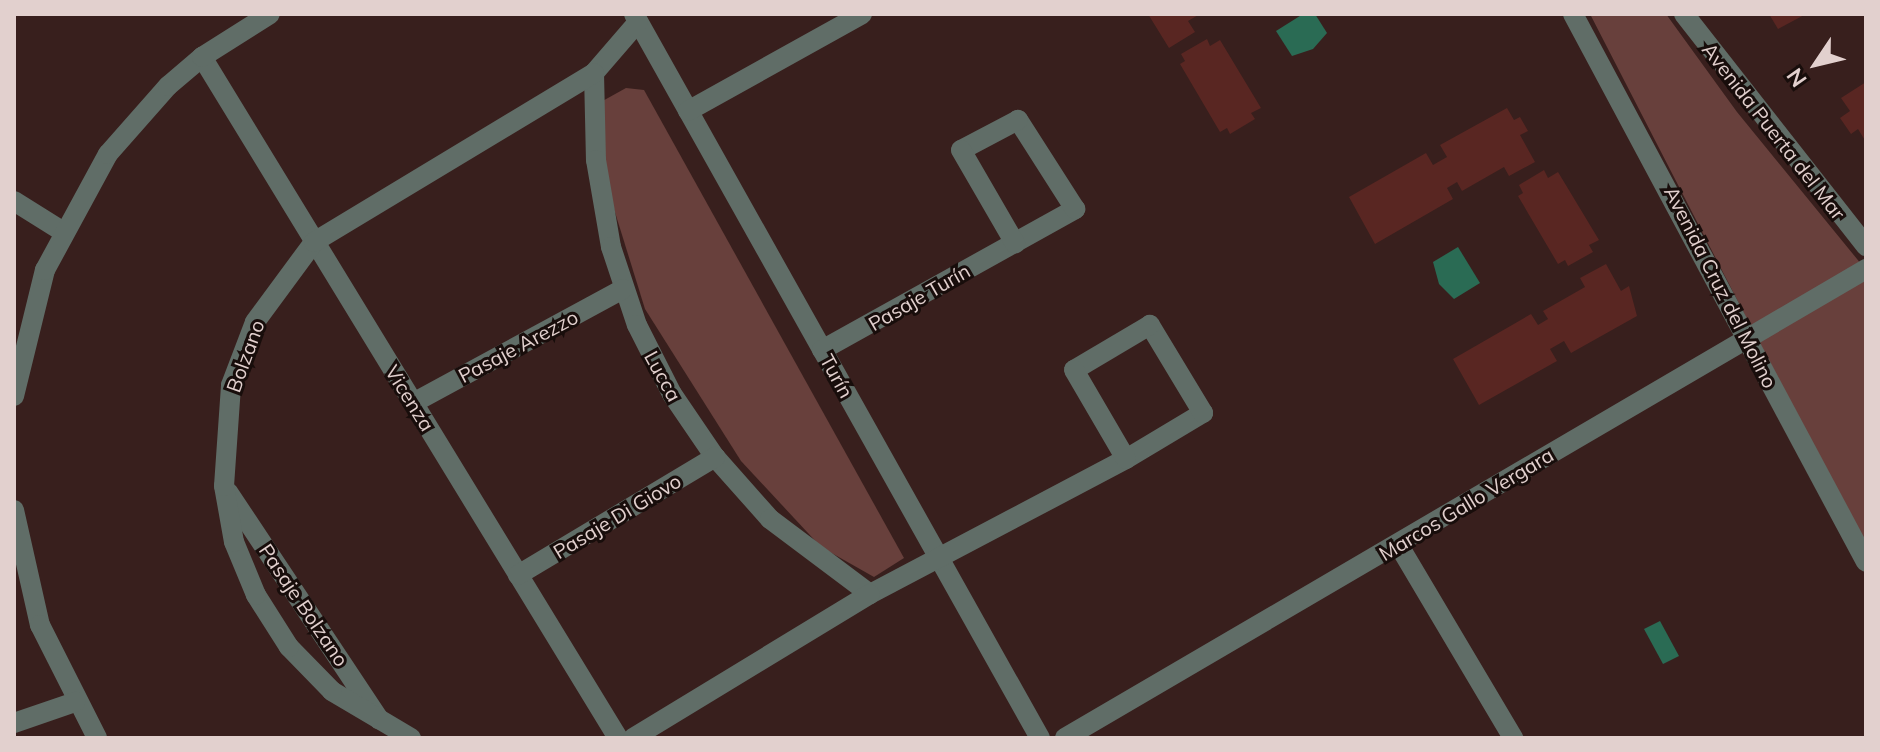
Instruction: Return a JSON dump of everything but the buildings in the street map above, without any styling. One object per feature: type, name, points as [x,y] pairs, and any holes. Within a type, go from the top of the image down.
[{"type":"street","points":[[14,396],[31,310],[62,231],[108,154],[168,86],[202,57],[270,14]]},
{"type":"street","name":"Avenida Cruz del Molino","points":[[1573,14],[1866,562]]},
{"type":"street","name":"Avenida Puerta del Mar","points":[[1684,14],[1866,246]]},
{"type":"street","points":[[688,111],[856,15]]},
{"type":"street","points":[[594,73],[636,18]]},
{"type":"street","name":"Turín","points":[[636,18],[1040,738]]},
{"type":"street","name":"Vicenza","points":[[202,57],[618,738]]},
{"type":"street","name":"Bolzano","points":[[411,738],[383,725],[332,691],[271,622],[234,542],[224,486],[225,418],[241,353],[272,293],[314,242],[594,73]]},
{"type":"street","name":"Lucca","points":[[594,73],[600,189],[623,289],[653,360],[715,457],[801,546],[870,594]]},
{"type":"street","name":"Pasaje Turín","points":[[822,350],[1015,243],[1075,209],[1018,120],[961,150],[1015,243]]},
{"type":"street","points":[[14,201],[62,231]]},
{"type":"street","name":"Marcos Gallo Vergara","points":[[1065,738],[1866,269]]},
{"type":"street","name":"Pasaje Arezzo","points":[[413,403],[623,289]]},
{"type":"street","points":[[633,738],[870,594],[1126,459],[1203,413],[1150,325],[1074,370],[1126,459]]},
{"type":"street","name":"Pasaje Di Giovo","points":[[518,575],[715,457]]},
{"type":"street","name":"Pasaje Bolzano","points":[[224,486],[383,725]]},
{"type":"street","points":[[14,510],[40,625],[75,702],[97,738]]},
{"type":"street","points":[[1398,544],[1513,738]]},
{"type":"street","points":[[14,723],[75,702]]},
{"type":"shaded area","points":[[1303,14],[1315,14],[1327,33],[1313,49],[1292,56],[1276,31]]},
{"type":"shaded area","points":[[1590,14],[1666,14],[1737,112],[1866,270],[1866,550]]},
{"type":"shaded area","points":[[626,88],[644,90],[904,558],[874,577],[821,547],[741,461],[645,309],[605,180],[599,103]]},
{"type":"shaded area","points":[[1458,247],[1480,283],[1454,299],[1439,284],[1433,262]]},
{"type":"shaded area","points":[[1660,621],[1679,656],[1663,664],[1644,629]]}]
